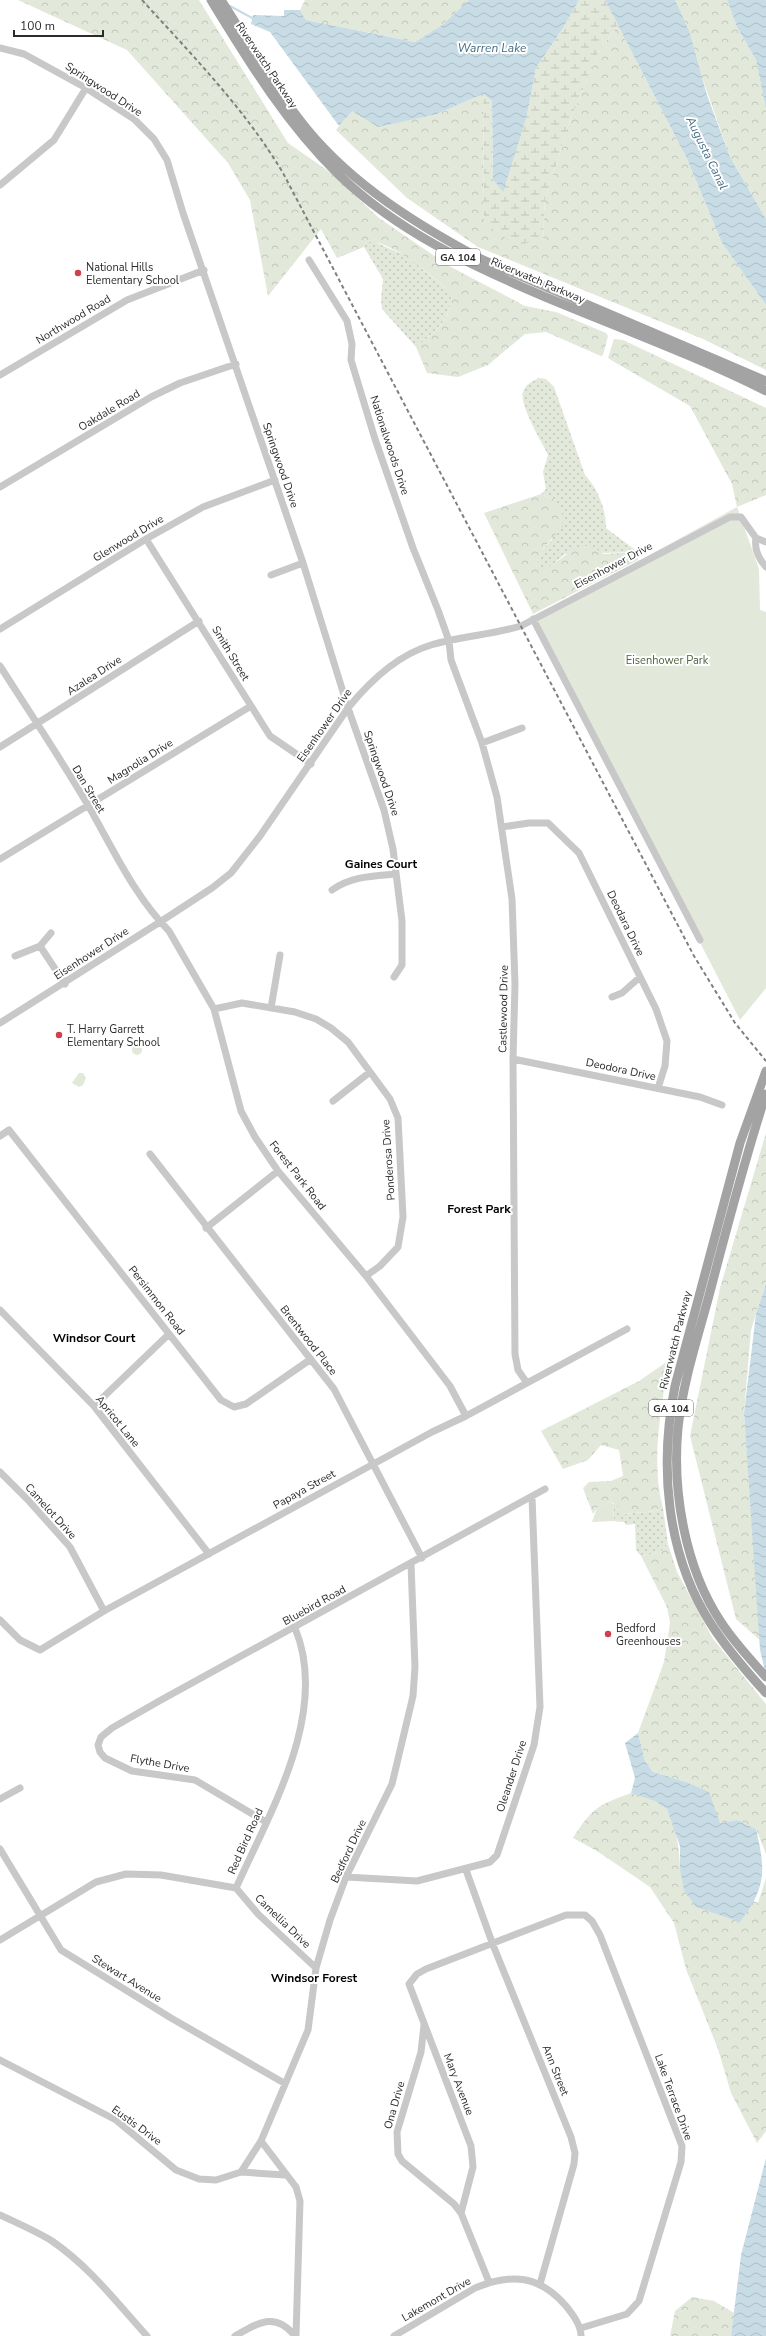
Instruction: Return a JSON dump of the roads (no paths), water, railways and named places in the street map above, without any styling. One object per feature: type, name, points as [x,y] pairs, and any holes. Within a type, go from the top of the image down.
[{"type":"main road","name":"Riverwatch Parkway","points":[[211,0],[274,100],[318,153],[341,176],[404,227],[491,274],[766,391]]},
{"type":"main road","name":"Riverwatch Parkway","points":[[222,0],[260,62],[307,129],[337,161],[406,216],[440,237],[483,260],[766,381]]},
{"type":"main road","name":"Riverwatch Parkway","points":[[766,1071],[675,1386],[670,1413],[667,1471],[672,1521],[688,1576],[710,1623],[741,1665],[766,1693]]},
{"type":"main road","name":"Riverwatch Parkway","points":[[766,1094],[745,1144],[688,1376],[680,1420],[676,1455],[680,1507],[694,1562],[705,1592],[720,1620],[739,1648],[766,1677]]},
{"type":"street","name":"Springwood Drive","points":[[0,48],[24,54],[86,88],[134,119],[154,139],[167,160],[183,213],[204,270],[303,563],[348,708],[384,810],[393,848],[402,922],[402,965],[394,977]]},
{"type":"street","points":[[0,185],[54,140],[86,88]]},
{"type":"street","name":"Nationalwoods Drive","points":[[309,260],[347,321],[352,344],[351,360],[375,439],[413,548],[449,641]]},
{"type":"street","name":"Northwood Road","points":[[0,375],[127,300],[204,270]]},
{"type":"street","name":"Oakdale Road","points":[[0,488],[151,397],[180,383],[236,364]]},
{"type":"street","name":"Glenwood Drive","points":[[0,630],[146,539],[203,507],[275,480]]},
{"type":"street","name":"Eisenhower Drive","points":[[0,1023],[160,922],[212,888],[231,873],[248,854],[348,708],[361,692],[384,670],[430,646],[449,641],[498,633],[533,619],[730,517],[741,517],[756,538]]},
{"type":"street","points":[[756,538],[766,534]]},
{"type":"street","points":[[756,538],[766,542]]},
{"type":"street","points":[[756,538],[754,546],[766,567]]},
{"type":"street","name":"Smith Street","points":[[146,539],[270,736],[311,764]]},
{"type":"street","points":[[271,575],[303,563]]},
{"type":"street","points":[[533,619],[700,940]]},
{"type":"street","name":"Azalea Drive","points":[[0,747],[37,725],[199,621]]},
{"type":"street","name":"Castlewood Drive","points":[[449,641],[451,660],[482,743],[497,797],[512,899],[515,984],[513,1059],[515,1354],[518,1370],[527,1383]]},
{"type":"street","name":"Dan Street","points":[[0,666],[88,806],[123,869],[160,922]]},
{"type":"street","name":"Magnolia Drive","points":[[0,859],[251,706]]},
{"type":"street","points":[[482,743],[522,728]]},
{"type":"street","name":"Deodara Drive","points":[[502,827],[529,823],[548,823],[579,853],[656,1009],[667,1041],[665,1066],[658,1088]]},
{"type":"street","points":[[332,890],[342,883],[360,878],[396,874]]},
{"type":"street","name":"Forest Park Road","points":[[160,922],[169,931],[214,1009],[241,1111],[255,1137],[278,1171],[366,1276],[450,1386],[466,1416]]},
{"type":"street","points":[[15,956],[40,946],[51,933]]},
{"type":"street","points":[[40,946],[64,984]]},
{"type":"street","points":[[271,1008],[280,955]]},
{"type":"street","points":[[612,997],[622,993],[640,977]]},
{"type":"street","name":"Ponderosa Drive","points":[[214,1009],[242,1004],[295,1012],[316,1019],[331,1028],[348,1042],[390,1099],[398,1118],[403,1217],[398,1247],[380,1266],[366,1276]]},
{"type":"street","name":"Deodora Drive","points":[[513,1059],[700,1097],[722,1106]]},
{"type":"street","points":[[333,1102],[370,1072]]},
{"type":"street","name":"Persimmon Road","points":[[0,1136],[9,1130],[221,1400],[234,1407],[246,1404],[311,1359]]},
{"type":"street","name":"Brentwood Place","points":[[150,1154],[206,1228],[334,1389],[422,1558]]},
{"type":"street","points":[[206,1228],[278,1171]]},
{"type":"street","name":"Apricot Lane","points":[[1,1312],[94,1406],[209,1554]]},
{"type":"street","name":"Papaya Street","points":[[0,1620],[20,1640],[40,1650],[104,1611],[432,1432],[466,1416],[627,1328]]},
{"type":"street","points":[[94,1406],[170,1334]]},
{"type":"street","name":"Camelot Drive","points":[[0,1472],[28,1500],[70,1547],[104,1611]]},
{"type":"street","name":"Bluebird Road","points":[[98,1745],[101,1737],[112,1728],[545,1489]]},
{"type":"street","name":"Oleander Drive","points":[[346,1877],[417,1882],[466,1870],[490,1862],[497,1855],[534,1745],[540,1707],[532,1497]]},
{"type":"street","name":"Bedford Drive","points":[[261,2141],[284,2083],[308,2030],[316,1968],[330,1920],[346,1877],[392,1784],[403,1746],[413,1696],[415,1667],[411,1564]]},
{"type":"street","name":"Red Bird Road","points":[[0,1940],[96,1882],[126,1874],[161,1875],[236,1888],[266,1822],[292,1759],[300,1732],[306,1685],[305,1660],[295,1628]]},
{"type":"street","name":"Flythe Drive","points":[[98,1745],[105,1758],[118,1766],[132,1772],[195,1780],[266,1822]]},
{"type":"street","points":[[0,1799],[20,1788]]},
{"type":"street","name":"Stewart Avenue","points":[[0,1850],[62,1950],[171,2018],[284,2083]]},
{"type":"street","name":"Ann Street","points":[[466,1870],[493,1945],[571,2137],[575,2153],[557,2228],[540,2284]]},
{"type":"street","name":"Camellia Drive","points":[[236,1888],[258,1914],[316,1968]]},
{"type":"street","name":"Lake Terrace Drive","points":[[493,1945],[566,1915],[585,1915],[592,1922],[600,1935],[682,2146],[681,2162],[639,2301],[627,2314],[581,2328]]},
{"type":"street","name":"Mary Avenue","points":[[461,2214],[473,2167],[471,2146],[410,1984],[417,1974],[493,1945]]},
{"type":"street","name":"Ona Drive","points":[[424,2024],[421,2052],[397,2132],[398,2154],[402,2161],[454,2204],[461,2214]]},
{"type":"street","name":"Eustis Drive","points":[[0,2060],[116,2120],[176,2170],[200,2179],[216,2180],[241,2172],[285,2174]]},
{"type":"street","points":[[241,2172],[261,2141],[296,2187],[300,2201],[296,2336]]},
{"type":"street","points":[[461,2214],[489,2282]]},
{"type":"street","points":[[0,2215],[52,2242],[72,2257],[110,2292],[147,2336]]},
{"type":"street","name":"Lakemont Drive","points":[[394,2336],[475,2288],[489,2282],[513,2278],[540,2284]]},
{"type":"street","points":[[540,2284],[555,2294],[581,2328],[581,2336]]},
{"type":"street","points":[[235,2336],[262,2322],[273,2321],[287,2325],[296,2336]]},
{"type":"water","name":"Warren Lake","points":[[469,0],[579,0],[563,28],[536,68],[527,115],[503,192],[493,179],[492,101],[483,94],[437,114],[378,127],[352,111],[339,126],[270,32],[251,24],[253,15],[284,16],[284,10],[300,10],[306,20],[415,42],[442,25]]},
{"type":"water","name":"Augusta Canal","points":[[605,0],[675,0],[689,31],[707,95],[730,157],[766,219],[766,305],[722,243],[687,159]]},
{"type":"water","points":[[727,0],[766,0],[766,109],[756,60],[737,27]]},
{"type":"water","points":[[766,1283],[766,1675],[760,1650],[744,1413],[756,1314]]},
{"type":"water","points":[[638,1733],[645,1761],[653,1772],[686,1782],[709,1792],[720,1823],[737,1820],[756,1829],[761,1856],[762,1878],[755,1899],[740,1922],[696,1907],[684,1890],[680,1869],[680,1846],[667,1809],[655,1801],[631,1793],[635,1778],[625,1743]]},
{"type":"water","points":[[766,2158],[766,2336],[731,2336],[741,2255]]},
{"type":"waterway","points":[[230,6],[254,19]]},
{"type":"railway","points":[[142,0],[199,62],[235,105],[268,149],[283,173],[694,956],[735,1023],[766,1061]]},
{"type":"place","name":"National Hills Elementary School","points":[[78,273]]},
{"type":"place","name":"T. Harry Garrett Elementary School","points":[[59,1035]]},
{"type":"place","name":"Bedford Greenhouses","points":[[608,1634]]},
{"type":"district","name":"Gaines Court","points":[[381,864]]},
{"type":"district","name":"Forest Park","points":[[479,1209]]},
{"type":"district","name":"Windsor Court","points":[[94,1338]]},
{"type":"district","name":"Windsor Forest","points":[[314,1978]]},
{"type":"park label","name":"Eisenhower Park","points":[[667,660]]}]
